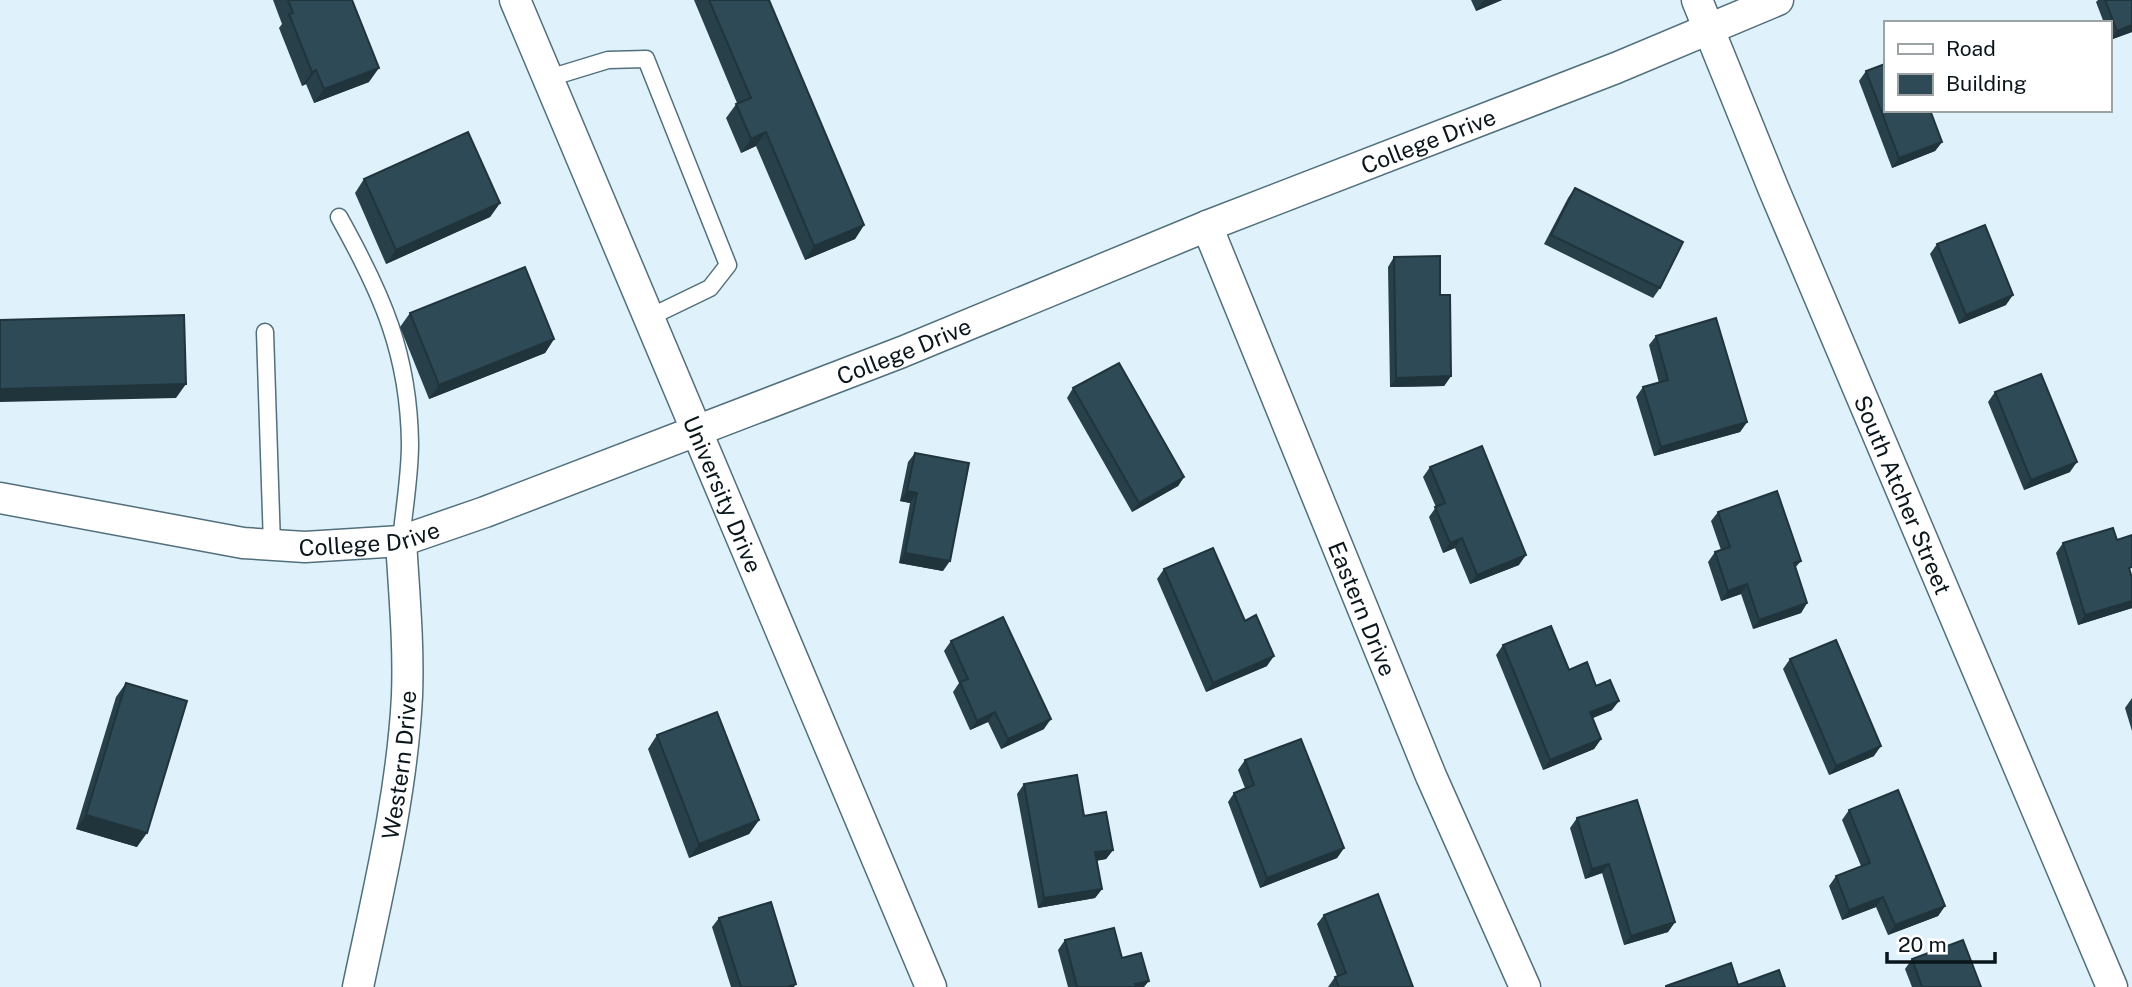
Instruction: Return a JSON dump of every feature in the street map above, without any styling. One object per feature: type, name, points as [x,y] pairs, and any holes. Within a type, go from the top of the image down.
[{"type":"street","name":"University Drive","points":[[515,0],[931,987]]},
{"type":"street","name":"South Atcher Street","points":[[1697,0],[1774,190],[2112,987]]},
{"type":"street","name":"College Drive","points":[[0,498],[243,543],[305,547],[401,541],[461,521],[902,352],[1207,226],[1603,73],[1778,0]]},
{"type":"street","name":"Eastern Drive","points":[[1207,226],[1432,776],[1525,987]]},
{"type":"street","name":"Western Drive","points":[[358,987],[384,862],[407,697],[407,623],[401,541]]},
{"type":"lane","points":[[549,78],[608,60],[646,60],[728,265],[710,288],[648,318]]},
{"type":"lane","points":[[339,217],[371,275],[394,333],[405,384],[410,446],[401,541]]},
{"type":"lane","points":[[265,332],[272,545]]},
{"type":"building","points":[[288,0],[352,0],[379,68],[324,89],[316,70],[312,72],[289,14],[293,13]]},
{"type":"building","points":[[709,0],[769,0],[864,225],[814,246],[766,132],[751,139],[736,104],[751,98]]},
{"type":"building","points":[[2105,0],[2132,0],[2132,25],[2117,31]]},
{"type":"building","points":[[1884,64],[1884,112],[1931,112],[1942,142],[1899,158],[1866,71]]},
{"type":"building","points":[[468,132],[500,203],[396,250],[364,179]]},
{"type":"building","points":[[1575,188],[1683,242],[1660,288],[1551,235]]},
{"type":"building","points":[[1985,225],[2013,295],[1966,315],[1937,244]]},
{"type":"building","points":[[1440,256],[1440,295],[1450,295],[1451,376],[1396,378],[1394,257]]},
{"type":"building","points":[[525,267],[554,339],[439,385],[410,313]]},
{"type":"building","points":[[184,315],[186,384],[0,389],[0,320]]},
{"type":"building","points":[[1716,318],[1747,422],[1661,447],[1643,387],[1668,380],[1656,336]]},
{"type":"building","points":[[1119,363],[1184,477],[1139,503],[1073,388]]},
{"type":"building","points":[[2041,374],[2077,462],[2031,480],[1995,392]]},
{"type":"building","points":[[1482,446],[1526,555],[1477,575],[1462,538],[1450,543],[1435,507],[1445,503],[1430,467]]},
{"type":"building","points":[[915,453],[969,463],[950,561],[905,553],[917,493],[907,491]]},
{"type":"building","points":[[1777,491],[1801,561],[1794,563],[1807,603],[1759,620],[1747,584],[1728,591],[1715,552],[1730,547],[1718,512]]},
{"type":"building","points":[[2113,528],[2117,540],[2132,535],[2132,567],[2129,568],[2132,601],[2085,615],[2063,543]]},
{"type":"building","points":[[1213,548],[1245,621],[1256,615],[1274,656],[1213,683],[1164,569]]},
{"type":"building","points":[[1003,617],[1051,719],[1008,739],[995,712],[977,721],[960,682],[968,679],[951,641]]},
{"type":"building","points":[[1551,626],[1569,670],[1587,662],[1596,686],[1610,680],[1619,701],[1590,712],[1601,739],[1550,760],[1503,645]]},
{"type":"building","points":[[1836,640],[1881,746],[1836,766],[1790,659]]},
{"type":"building","points":[[126,683],[187,701],[147,833],[86,815]]},
{"type":"building","points":[[717,712],[759,820],[699,844],[657,735]]},
{"type":"building","points":[[1301,739],[1344,848],[1267,878],[1234,793],[1254,785],[1245,760]]},
{"type":"building","points":[[1077,775],[1084,816],[1106,812],[1113,850],[1095,852],[1102,889],[1044,898],[1024,784]]},
{"type":"building","points":[[1898,790],[1945,906],[1895,925],[1883,897],[1849,910],[1836,876],[1870,863],[1849,810]]},
{"type":"building","points":[[1637,800],[1675,922],[1631,936],[1609,864],[1592,869],[1577,818]]},
{"type":"building","points":[[1378,894],[1413,987],[1339,987],[1335,977],[1346,973],[1324,915]]},
{"type":"building","points":[[771,902],[796,984],[787,987],[741,987],[719,918]]},
{"type":"building","points":[[1114,928],[1122,958],[1141,953],[1149,981],[1135,984],[1136,987],[1077,987],[1065,940]]},
{"type":"building","points":[[1963,940],[1981,987],[1922,987],[1912,959]]},
{"type":"building","points":[[1731,963],[1738,985],[1779,970],[1785,987],[1666,987],[1666,986]]}]
